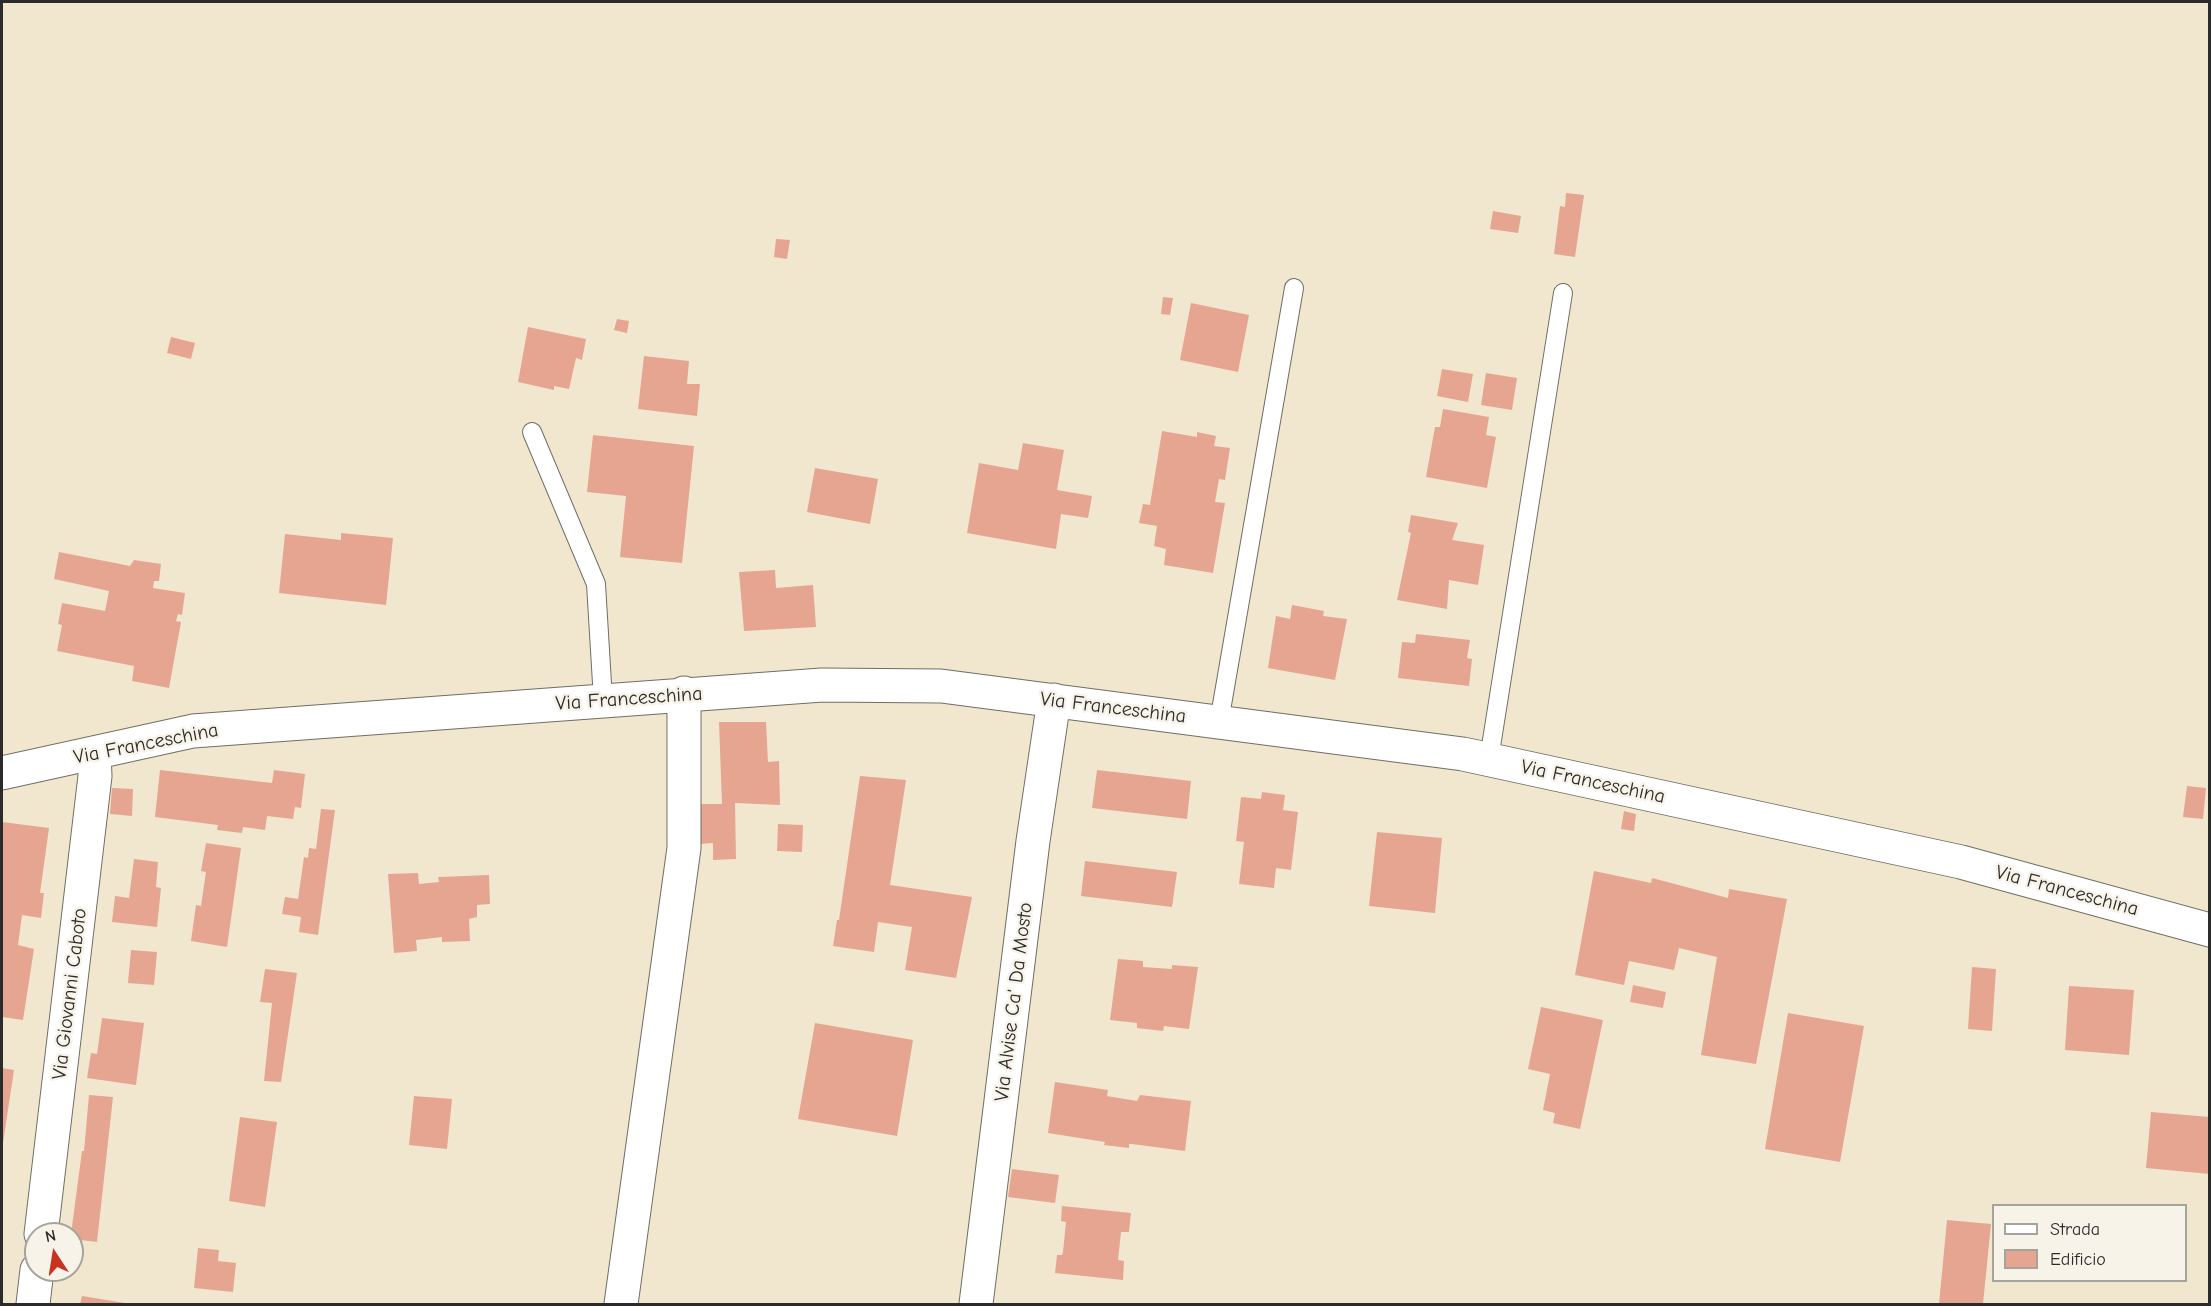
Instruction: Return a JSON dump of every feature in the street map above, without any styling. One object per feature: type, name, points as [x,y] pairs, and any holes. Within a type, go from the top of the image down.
[{"type":"street","name":"Via Franceschina","points":[[2,773],[193,731],[684,693],[754,692],[822,685],[941,686],[1489,759],[1961,862],[2210,930]]},
{"type":"street","points":[[621,1305],[684,848],[684,693]]},
{"type":"street","name":"Via Alvise Ca' Da Mosto","points":[[976,1305],[1033,841],[1054,700]]},
{"type":"street","name":"Via Giovanni Caboto","points":[[42,1222],[95,776],[94,753]]},
{"type":"street","points":[[33,1305],[36,1282]]},
{"type":"lane","points":[[1219,722],[1294,288]]},
{"type":"lane","points":[[1489,759],[1563,293]]},
{"type":"lane","points":[[532,432],[596,584],[603,700]]},
{"type":"building","points":[[1566,193],[1584,195],[1575,257],[1554,254],[1560,206],[1565,207]]},
{"type":"building","points":[[1493,211],[1521,216],[1518,233],[1490,229]]},
{"type":"building","points":[[776,239],[790,240],[787,259],[774,257]]},
{"type":"building","points":[[1163,297],[1173,298],[1170,315],[1161,314]]},
{"type":"building","points":[[1191,303],[1249,315],[1238,372],[1180,360]]},
{"type":"building","points":[[617,319],[629,321],[627,333],[614,330]]},
{"type":"building","points":[[528,327],[586,339],[582,360],[576,358],[569,389],[554,386],[554,390],[518,382]]},
{"type":"building","points":[[171,337],[195,343],[191,359],[167,353]]},
{"type":"building","points":[[644,356],[689,361],[687,384],[700,384],[697,416],[638,409]]},
{"type":"building","points":[[1442,369],[1473,374],[1468,402],[1437,396]]},
{"type":"building","points":[[1486,373],[1517,378],[1512,410],[1481,405]]},
{"type":"building","points":[[1443,409],[1489,417],[1486,435],[1496,437],[1487,488],[1426,477],[1435,427],[1440,427]]},
{"type":"building","points":[[1162,431],[1197,437],[1197,432],[1216,436],[1214,446],[1230,448],[1225,480],[1219,479],[1215,502],[1225,503],[1213,573],[1164,565],[1166,549],[1154,546],[1157,526],[1139,523],[1143,504],[1150,505]]},
{"type":"building","points":[[593,435],[694,446],[682,563],[620,557],[626,496],[587,492]]},
{"type":"building","points":[[1023,443],[1064,450],[1057,490],[1092,496],[1088,518],[1061,514],[1056,549],[967,533],[979,463],[1018,470]]},
{"type":"building","points":[[815,468],[878,479],[870,524],[807,512]]},
{"type":"building","points":[[1411,515],[1458,523],[1452,540],[1484,545],[1478,585],[1449,580],[1447,609],[1397,600],[1411,533],[1408,532]]},
{"type":"building","points":[[341,533],[393,538],[386,605],[279,593],[285,534],[341,540]]},
{"type":"building","points":[[59,552],[130,566],[134,560],[161,564],[159,581],[154,581],[153,588],[185,593],[182,615],[178,614],[176,621],[181,622],[169,688],[132,681],[134,666],[57,651],[62,625],[58,624],[62,603],[105,611],[109,591],[54,579]]},
{"type":"building","points":[[775,570],[776,588],[813,585],[816,627],[744,631],[739,572]]},
{"type":"building","points":[[1292,605],[1324,611],[1323,616],[1347,619],[1335,680],[1268,668],[1276,616],[1290,619]]},
{"type":"building","points":[[1416,634],[1470,640],[1467,658],[1472,659],[1469,686],[1398,678],[1402,642],[1415,643]]},
{"type":"building","points":[[719,722],[766,722],[768,762],[779,761],[780,805],[735,803],[736,859],[713,860],[713,843],[699,844],[698,804],[722,804]]},
{"type":"building","points":[[160,770],[272,783],[274,770],[305,774],[301,808],[295,807],[293,819],[267,816],[265,830],[243,827],[242,833],[217,830],[218,825],[155,817]]},
{"type":"building","points":[[1097,770],[1191,781],[1187,819],[1092,808]]},
{"type":"building","points":[[860,776],[906,780],[890,885],[972,897],[956,978],[905,970],[912,927],[878,922],[874,952],[833,946],[837,920],[839,920]]},
{"type":"building","points":[[2187,786],[2206,788],[2203,819],[2183,817]]},
{"type":"building","points":[[112,788],[133,789],[132,816],[110,814]]},
{"type":"building","points":[[1262,792],[1285,795],[1283,810],[1298,812],[1291,870],[1276,868],[1274,888],[1239,884],[1244,842],[1236,841],[1241,797],[1261,799]]},
{"type":"building","points":[[321,809],[335,810],[318,935],[299,932],[301,917],[282,914],[285,897],[298,899],[304,857],[308,858],[309,848],[316,849]]},
{"type":"building","points":[[1624,811],[1636,814],[1634,831],[1621,829]]},
{"type":"building","points":[[2,822],[49,828],[40,893],[44,893],[41,918],[22,915],[18,945],[34,949],[23,1020],[2,1017]]},
{"type":"building","points":[[778,824],[803,825],[802,852],[777,851]]},
{"type":"building","points":[[1377,832],[1442,838],[1435,913],[1369,906]]},
{"type":"building","points":[[206,843],[241,848],[227,947],[191,941],[196,905],[201,906],[206,872],[201,871]]},
{"type":"building","points":[[134,859],[158,862],[156,887],[161,888],[157,927],[112,922],[115,896],[129,898]]},
{"type":"building","points":[[1085,861],[1177,872],[1172,907],[1081,896]]},
{"type":"building","points":[[1594,871],[1651,883],[1652,878],[1728,898],[1729,889],[1787,899],[1756,1064],[1701,1055],[1717,957],[1679,948],[1674,970],[1629,961],[1624,985],[1575,975]]},
{"type":"building","points":[[418,873],[419,884],[439,882],[438,877],[489,875],[490,904],[477,905],[477,917],[469,919],[470,941],[442,942],[442,937],[416,940],[417,951],[394,953],[388,874]]},
{"type":"building","points":[[131,950],[157,952],[154,985],[128,983]]},
{"type":"building","points":[[1118,959],[1143,961],[1143,967],[1172,969],[1172,965],[1198,967],[1189,1029],[1164,1026],[1163,1031],[1137,1028],[1137,1023],[1110,1020]]},
{"type":"building","points":[[1972,967],[1996,969],[1992,1031],[1968,1029]]},
{"type":"building","points":[[265,969],[297,973],[281,1082],[264,1081],[272,1003],[260,1002]]},
{"type":"building","points":[[1633,985],[1666,992],[1663,1008],[1630,1002]]},
{"type":"building","points":[[2069,986],[2134,990],[2129,1055],[2065,1050]]},
{"type":"building","points":[[1541,1007],[1603,1020],[1580,1129],[1553,1123],[1555,1113],[1543,1110],[1550,1074],[1528,1069]]},
{"type":"building","points":[[1788,1013],[1864,1026],[1840,1162],[1765,1149]]},
{"type":"building","points":[[102,1018],[144,1023],[136,1085],[87,1078],[91,1053],[97,1054]]},
{"type":"building","points":[[815,1023],[913,1040],[897,1136],[798,1119]]},
{"type":"building","points":[[2,1068],[14,1070],[3,1143],[2,1143]]},
{"type":"building","points":[[1055,1082],[1108,1090],[1107,1096],[1137,1101],[1140,1095],[1191,1101],[1185,1151],[1132,1144],[1129,1144],[1129,1148],[1104,1145],[1105,1142],[1048,1133]]},
{"type":"building","points":[[89,1095],[113,1097],[97,1242],[84,1240],[84,1222],[73,1222],[82,1151],[84,1151]]},
{"type":"building","points":[[414,1096],[452,1099],[447,1149],[409,1145]]},
{"type":"building","points":[[2151,1112],[2210,1117],[2210,1174],[2146,1168]]},
{"type":"building","points":[[240,1117],[277,1122],[265,1207],[229,1201]]},
{"type":"building","points":[[1012,1169],[1059,1175],[1055,1203],[1008,1197]]},
{"type":"building","points":[[1062,1206],[1131,1213],[1129,1232],[1121,1232],[1118,1260],[1124,1261],[1123,1280],[1055,1273],[1057,1255],[1062,1255],[1063,1252],[1066,1222],[1061,1221]]},
{"type":"building","points":[[1947,1220],[1991,1224],[1983,1304],[1939,1304]]},
{"type":"building","points":[[198,1248],[219,1250],[218,1261],[236,1263],[233,1292],[194,1288]]},
{"type":"building","points":[[82,1296],[125,1303],[80,1304]]}]
